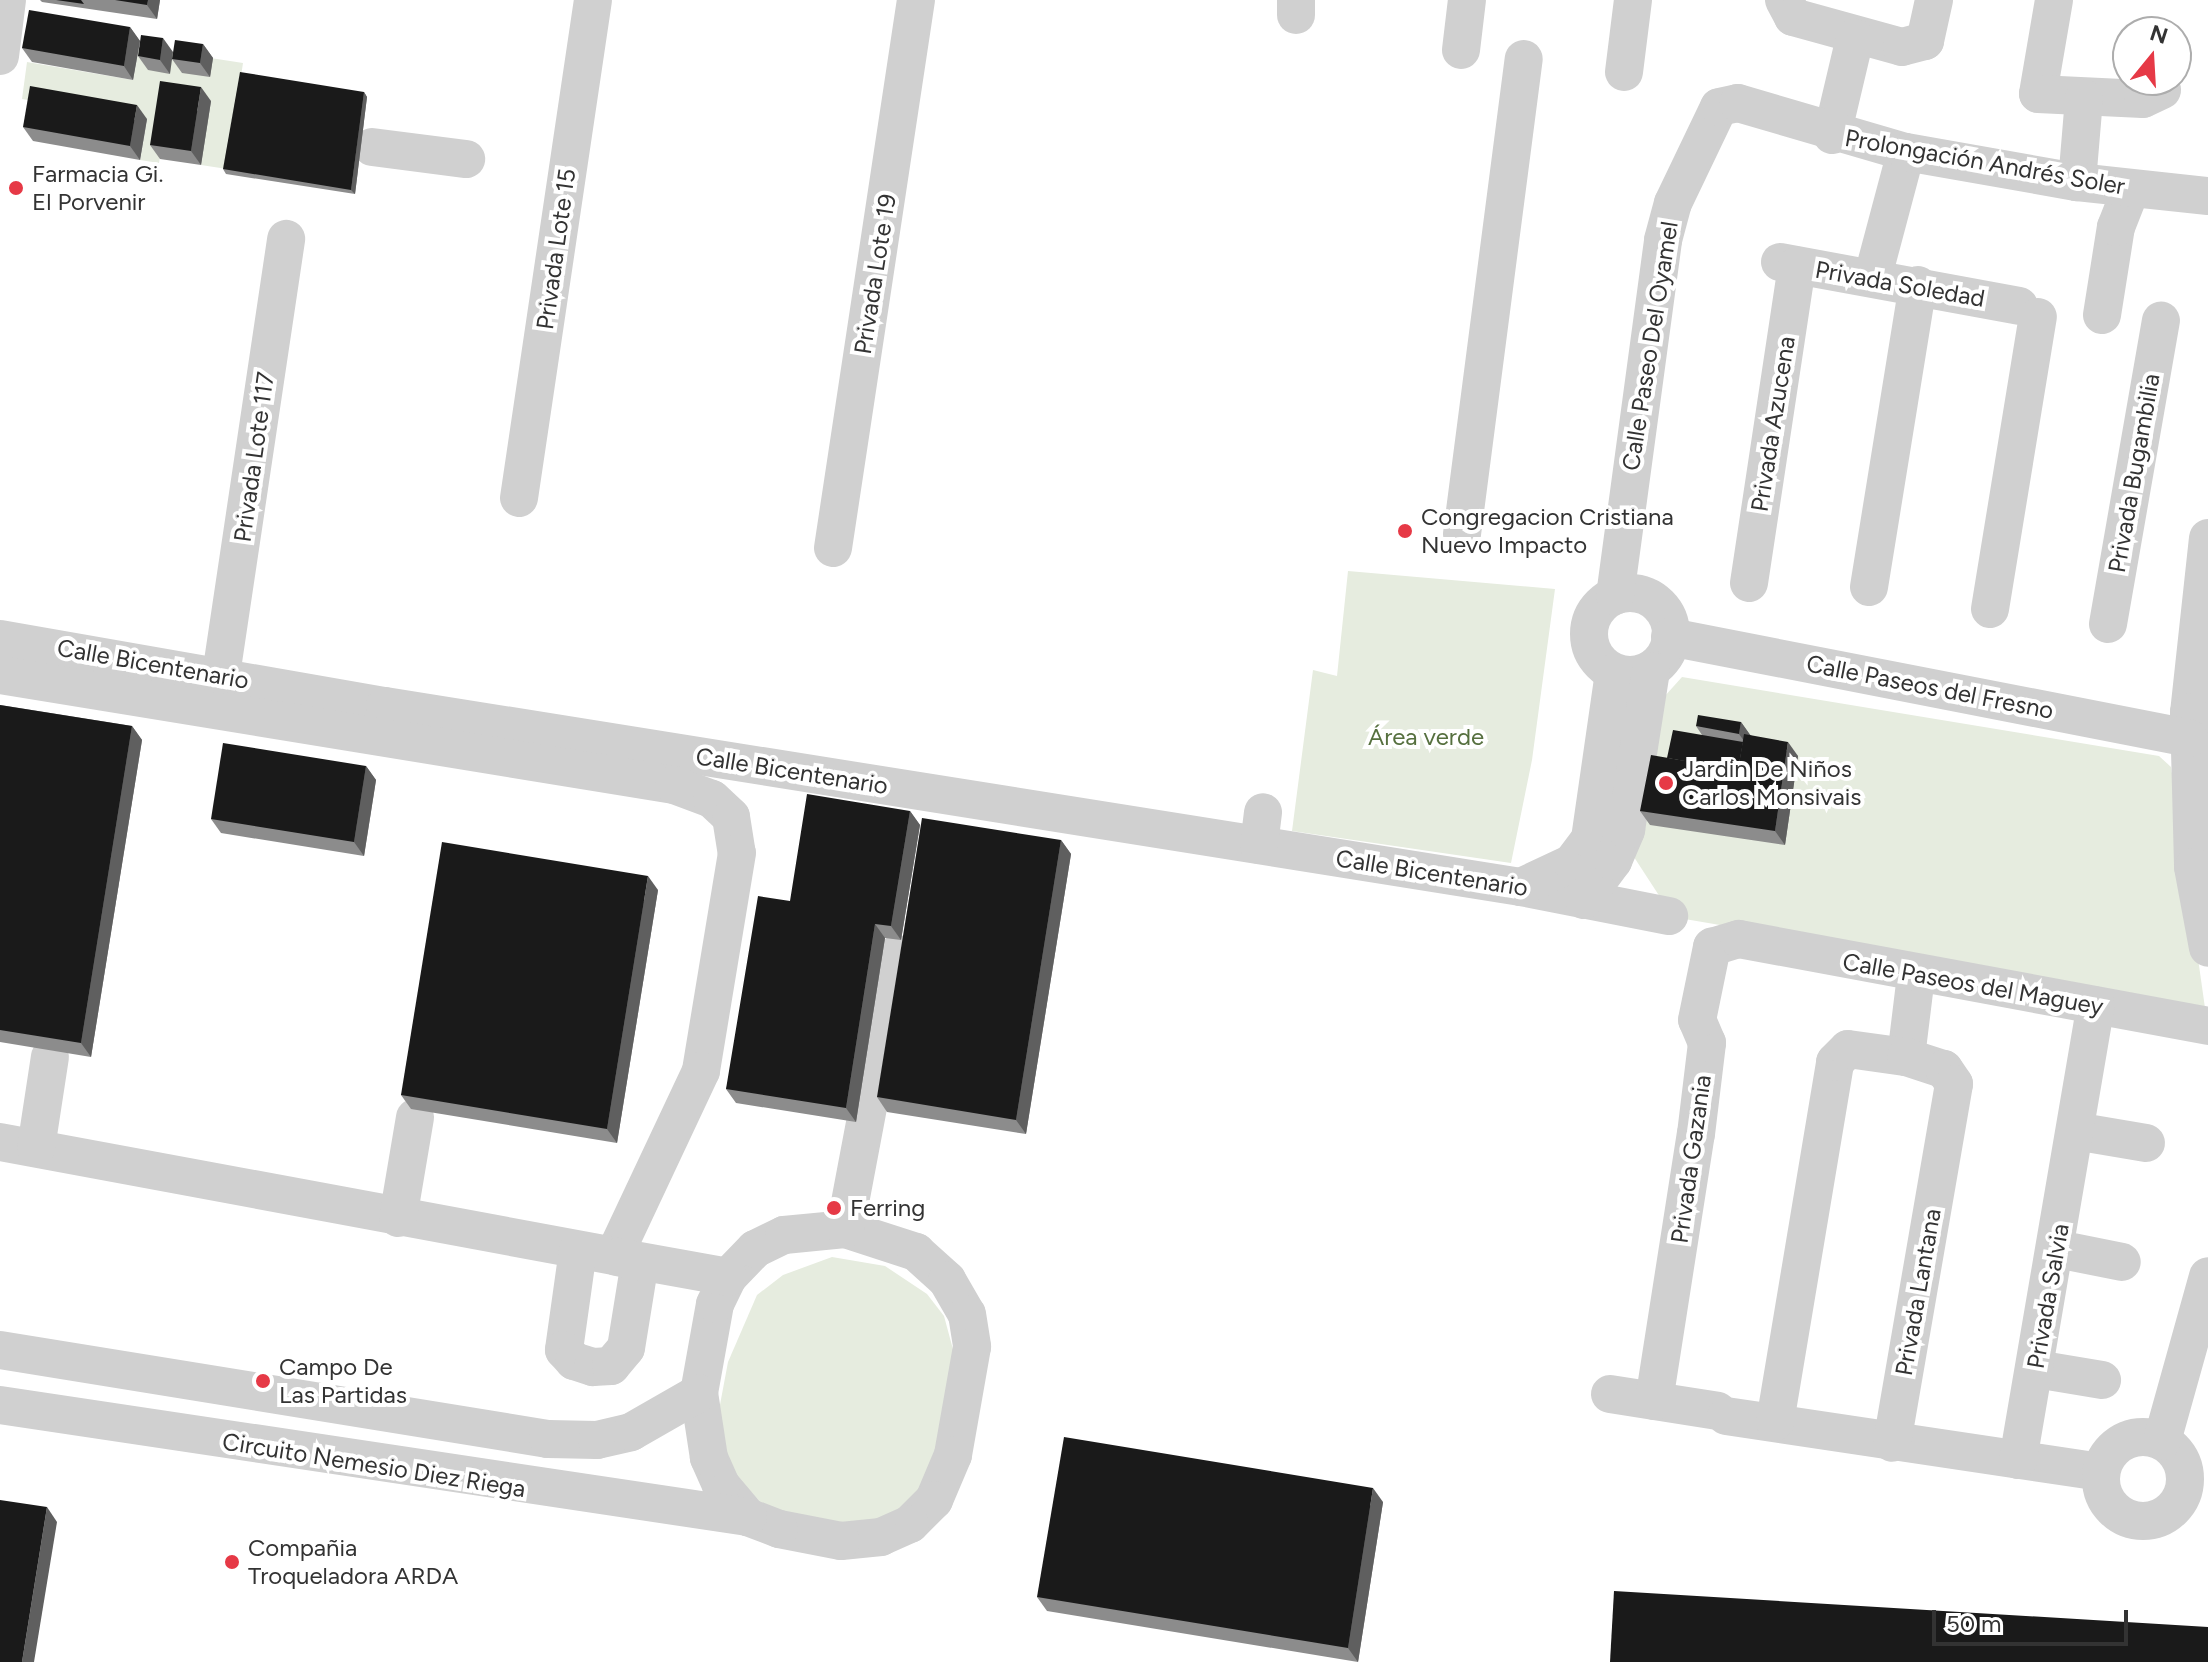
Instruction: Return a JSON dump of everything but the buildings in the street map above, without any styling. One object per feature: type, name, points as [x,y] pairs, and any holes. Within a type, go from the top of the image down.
[{"type":"street","points":[[0,56],[7,0]]},
{"type":"street","name":"Privada Lote 15","points":[[519,498],[593,0]]},
{"type":"street","name":"Privada Lote 19","points":[[833,548],[916,0]]},
{"type":"street","points":[[1461,50],[1467,0]]},
{"type":"street","points":[[1624,72],[1633,0]]},
{"type":"street","points":[[1784,0],[1793,17],[1855,38],[1902,47],[1925,41],[1934,0]]},
{"type":"street","points":[[2054,0],[2038,94],[2084,98],[2143,99],[2149,96]]},
{"type":"street","points":[[1832,135],[1855,38]]},
{"type":"street","points":[[1462,534],[1524,59]]},
{"type":"street","points":[[2077,182],[2084,98]]},
{"type":"street","name":"Prolongación Andrés Soler","points":[[1719,107],[1738,103],[1832,135],[1906,152],[2077,182],[2208,196]]},
{"type":"street","name":"Calle Paseo Del Oyamel","points":[[1615,596],[1663,240],[1673,203],[1719,107]]},
{"type":"street","points":[[372,147],[466,159]]},
{"type":"street","points":[[1873,276],[1906,152]]},
{"type":"street","points":[[2102,315],[2116,227],[2131,189]]},
{"type":"street","name":"Privada Lote 117","points":[[221,675],[286,239]]},
{"type":"street","name":"Privada Soledad","points":[[1789,264],[1873,276],[2028,311],[1990,609]]},
{"type":"street","name":"Privada Azucena","points":[[1749,583],[1789,264]]},
{"type":"street","points":[[1869,587],[1918,285]]},
{"type":"street","name":"Privada Bugambilia","points":[[2108,624],[2161,321]]},
{"type":"street","points":[[2208,538],[2189,738],[2193,867],[2208,948]]},
{"type":"street","points":[[1521,887],[1572,863],[1590,839],[1633,672],[1670,637],[1669,623],[1654,601],[1628,593],[1615,596],[1596,611],[1589,635],[1599,659],[1633,672]]},
{"type":"street","name":"Calle Bicentenario","points":[[0,639],[67,634],[221,675],[1261,828],[1521,887],[1669,916]]},
{"type":"street","name":"Calle Paseos del Fresno","points":[[1670,637],[2189,738]]},
{"type":"street","points":[[1584,900],[1613,861],[1626,830],[1633,672]]},
{"type":"street","points":[[0,675],[674,785],[712,799],[731,817],[737,853],[701,1071],[610,1256]]},
{"type":"street","name":"Calle Paseos del Maguey","points":[[1739,939],[1916,975],[2208,1026]]},
{"type":"street","name":"Privada Gazania","points":[[1654,1401],[1696,1134],[1707,1043],[1697,1020],[1707,959],[1712,947],[1739,939]]},
{"type":"street","points":[[845,1229],[897,954]]},
{"type":"street","points":[[1906,1057],[1916,975]]},
{"type":"street","name":"Privada Salvia","points":[[2018,1460],[2057,1249],[2096,1006]]},
{"type":"street","name":"Privada Lantana","points":[[1775,1422],[1835,1062],[1848,1049],[1906,1057],[1952,1074],[1892,1443]]},
{"type":"street","points":[[50,1057],[18,1145],[728,1277]]},
{"type":"street","points":[[398,1218],[415,1117]]},
{"type":"street","points":[[2075,1131],[2146,1143]]},
{"type":"street","name":"Circuito Nemesio Diez Riega","points":[[0,1405],[208,1440],[748,1517],[841,1541],[881,1537],[910,1524],[934,1500],[953,1455],[972,1347],[967,1314],[947,1280],[916,1252],[845,1229],[784,1235],[755,1249],[728,1277],[715,1304],[699,1393],[709,1458],[721,1485],[748,1517]]},
{"type":"street","points":[[2057,1249],[2122,1262]]},
{"type":"street","points":[[2162,1441],[2208,1276]]},
{"type":"street","points":[[0,1350],[218,1388],[548,1439],[597,1440],[631,1432],[699,1393]]},
{"type":"street","points":[[2036,1369],[2102,1380]]},
{"type":"street","points":[[208,1440],[218,1388]]},
{"type":"street","points":[[1610,1394],[1892,1443],[2101,1472]]},
{"type":"street","points":[[2148,1437],[2162,1441],[2182,1461],[2185,1489],[2179,1502],[2157,1519],[2129,1519],[2116,1512],[2102,1489],[2104,1460],[2122,1442],[2148,1437]]},
{"type":"green space","points":[[139,47],[243,63],[227,169],[201,165],[210,101],[170,95],[159,163],[140,160],[147,119],[22,99],[27,62],[133,80]]},
{"type":"green space","name":"Área verde","points":[[1348,571],[1555,589],[1532,760],[1511,863],[1292,831],[1313,670],[1337,676]]},
{"type":"green space","points":[[1682,677],[2159,756],[2171,767],[2205,1008],[1673,917],[1632,854],[1664,697]]},
{"type":"green space","points":[[832,1257],[885,1266],[927,1294],[944,1316],[958,1368],[940,1465],[900,1517],[788,1532],[725,1464],[719,1410],[728,1362],[757,1295],[783,1275]]},
{"type":"place","name":"Farmacia Gi. El Porvenir","points":[[16,188]]},
{"type":"place","name":"Congregacion Cristiana Nuevo Impacto","points":[[1405,531]]},
{"type":"place","name":"Jardin De Niños Carlos Monsivais","points":[[1666,783]]},
{"type":"place","name":"Ferring","points":[[834,1208]]},
{"type":"place","name":"Campo De Las Partidas","points":[[263,1381]]},
{"type":"place","name":"Compañia Troqueladora ARDA","points":[[232,1562]]}]
